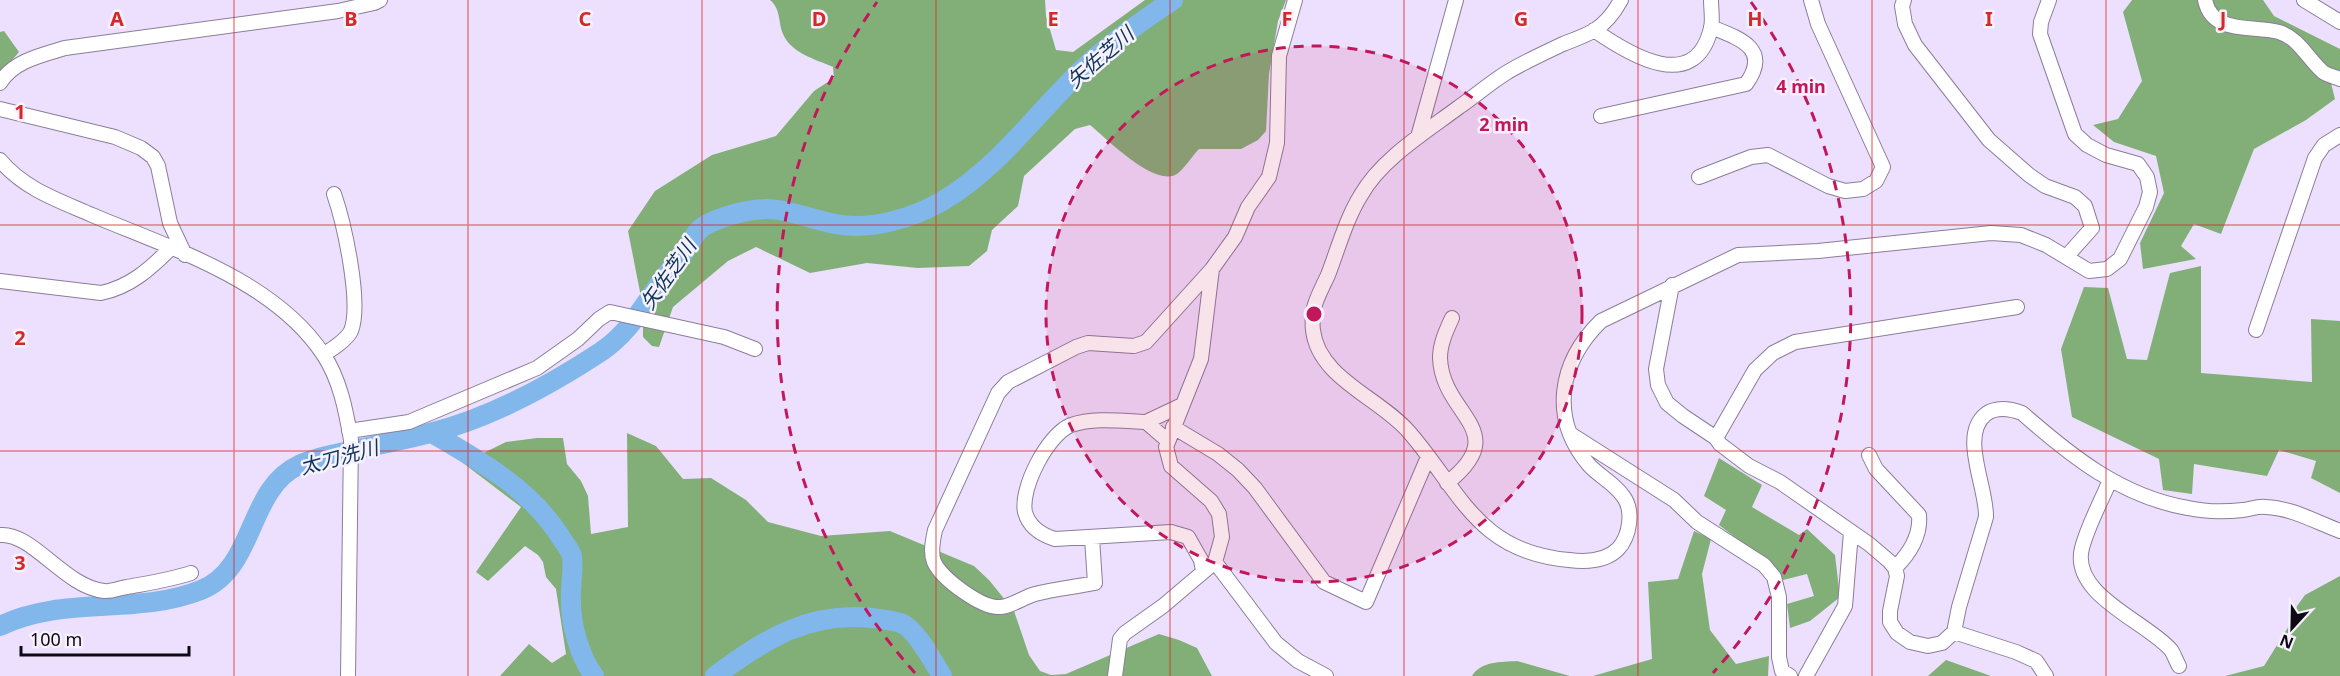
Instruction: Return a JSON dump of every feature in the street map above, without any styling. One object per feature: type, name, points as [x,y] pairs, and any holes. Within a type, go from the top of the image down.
[{"type":"street","points":[[0,83],[26,60],[65,48],[338,11],[380,0]]},
{"type":"street","points":[[1092,538],[1095,583],[1033,594],[1003,608],[990,607],[979,602],[943,575],[934,561],[932,544],[935,530],[987,415],[998,393],[1008,382],[1088,343],[1134,346],[1146,342],[1212,269],[1235,237],[1248,207],[1269,177],[1276,143],[1279,56],[1295,0]]},
{"type":"street","points":[[1418,137],[1456,0]]},
{"type":"street","points":[[1621,0],[1615,12],[1594,30],[1504,74],[1418,137],[1388,164],[1360,195],[1313,310],[1313,332],[1323,358],[1334,371],[1390,413],[1409,432],[1467,510],[1500,539],[1532,553],[1554,559],[1580,561],[1600,559],[1616,551],[1624,541],[1630,518],[1625,497],[1590,467],[1579,451],[1564,412],[1563,394],[1568,369],[1586,336],[1601,321],[1738,255],[1818,250],[1991,233],[2021,235],[2046,244],[2089,271],[2107,269],[2120,259],[2146,207],[2150,192],[2147,177],[2138,164],[2106,155],[2087,145],[2075,134],[2040,34],[2049,0]]},
{"type":"street","points":[[1594,30],[1615,45],[1647,61],[1677,65],[1692,62],[1702,50],[1711,27],[1711,0]]},
{"type":"street","points":[[1699,177],[1750,157],[1767,155],[1828,186],[1845,191],[1863,189],[1876,181],[1882,167],[1818,24],[1812,0]]},
{"type":"street","points":[[1904,0],[1902,6],[1905,24],[1915,45],[1989,140],[2045,186],[2075,197],[2085,206],[2092,228],[2067,256]]},
{"type":"street","points":[[2205,0],[2207,10],[2217,22],[2241,28],[2280,32],[2301,46],[2325,73],[2340,79]]},
{"type":"street","points":[[2304,0],[2340,22]]},
{"type":"street","points":[[1601,116],[1746,84],[1753,74],[1755,58],[1746,41],[1711,27]]},
{"type":"street","points":[[0,110],[115,137],[141,148],[153,157],[158,166],[170,223],[185,255]]},
{"type":"street","points":[[2256,330],[2315,158],[2324,145],[2340,135]]},
{"type":"street","points":[[0,160],[12,175],[33,189],[185,255],[264,295],[291,317],[323,354],[344,402],[350,436],[352,462],[348,676]]},
{"type":"street","points":[[323,354],[350,333],[353,320],[351,275],[339,209],[334,194]]},
{"type":"street","points":[[0,281],[101,292],[115,290],[149,270],[171,249]]},
{"type":"street","points":[[1115,676],[1120,639],[1125,633],[1164,606],[1215,562],[1222,537],[1219,514],[1211,501],[1171,466],[1166,447],[1201,359],[1212,269]]},
{"type":"street","points":[[1672,285],[1656,369],[1658,385],[1667,403],[1716,438],[1720,444],[1749,466],[1780,482],[1880,552],[1895,568],[1897,576],[1890,622],[1896,633],[1910,642],[1928,646],[1942,643],[1954,632],[1959,607],[1986,517],[1987,502],[1973,436],[1979,419],[1992,410],[2010,409],[2022,413],[2082,463],[2110,480],[2146,496],[2187,508],[2216,512],[2264,506],[2281,509],[2340,531]]},
{"type":"street","points":[[1716,438],[1755,370],[1773,353],[1795,342],[2017,307]]},
{"type":"street","points":[[350,436],[409,422],[537,368],[578,339],[610,312],[724,337],[754,349]]},
{"type":"street","points":[[1447,483],[1470,464],[1475,453],[1476,440],[1473,430],[1451,395],[1441,370],[1442,343],[1452,318]]},
{"type":"street","points":[[1182,405],[1146,422],[1090,421],[1070,426],[1055,435],[1040,459],[1025,500],[1025,512],[1031,525],[1044,536],[1055,539],[1171,532],[1188,537],[1201,560],[1203,571]]},
{"type":"street","points":[[1146,422],[1168,441]]},
{"type":"street","points":[[1173,427],[1218,454],[1244,476],[1324,582],[1366,602],[1428,457]]},
{"type":"street","points":[[1572,435],[1674,500],[1697,522],[1764,565],[1774,577],[1779,597],[1779,657],[1782,671],[1790,676]]},
{"type":"street","points":[[1869,455],[1876,468],[1919,515],[1916,536],[1910,551],[1895,568]]},
{"type":"street","points":[[2110,480],[2082,549],[2080,563],[2086,579],[2098,595],[2166,645],[2172,651],[2179,666]]},
{"type":"street","points":[[1806,676],[1845,606],[1851,532]]},
{"type":"street","points":[[0,535],[10,534],[24,541],[78,582],[105,591],[166,581],[191,573]]},
{"type":"street","points":[[1215,562],[1276,643],[1298,660],[1326,676]]},
{"type":"street","points":[[1954,632],[2016,652],[2036,661],[2046,676]]},
{"type":"green space","points":[[770,0],[1045,0],[1046,16],[1056,50],[1073,52],[1145,0],[1286,0],[1278,21],[1269,74],[1266,131],[1258,140],[1241,149],[1199,149],[1177,174],[1168,176],[1144,168],[1090,125],[1075,129],[1024,176],[1018,206],[992,230],[987,251],[969,266],[918,268],[867,263],[810,273],[756,247],[728,261],[673,307],[659,347],[652,346],[643,337],[643,307],[628,231],[655,191],[712,155],[776,136],[814,91],[834,78],[833,67],[804,55],[787,41],[781,29],[776,7]]},
{"type":"green space","points":[[2132,0],[2263,0],[2274,16],[2340,49],[2340,80],[2331,83],[2335,99],[2306,120],[2254,149],[2221,234],[2194,224],[2181,246],[2196,259],[2143,269],[2140,243],[2164,193],[2156,156],[2114,142],[2093,125],[2118,119],[2142,81],[2123,12]]},
{"type":"green space","points":[[4,31],[19,52],[0,74],[0,32]]},
{"type":"green space","points":[[2201,266],[2201,373],[2312,382],[2311,319],[2340,321],[2340,493],[2311,478],[2316,461],[2279,450],[2267,476],[2194,464],[2192,494],[2163,490],[2159,459],[2072,417],[2061,349],[2084,287],[2108,288],[2127,359],[2147,360],[2170,273]]},
{"type":"green space","points":[[627,433],[656,446],[683,479],[711,478],[746,500],[768,522],[821,536],[890,531],[974,566],[989,580],[1014,611],[1029,655],[1040,671],[1051,675],[1066,674],[1159,634],[1197,648],[1212,676],[500,676],[529,644],[552,663],[566,654],[556,589],[546,577],[543,562],[538,555],[525,546],[488,581],[476,572],[521,507],[463,463],[506,442],[537,438],[563,438],[567,464],[581,481],[588,496],[591,534],[628,527]]},
{"type":"green space","points":[[1719,458],[1762,485],[1752,507],[1799,535],[1807,529],[1835,555],[1840,597],[1810,621],[1790,628],[1787,604],[1814,596],[1807,574],[1783,580],[1773,566],[1719,525],[1726,510],[1704,496]]},
{"type":"green space","points":[[1694,531],[1711,539],[1702,574],[1710,630],[1736,664],[1769,656],[1768,676],[1593,676],[1652,659],[1648,582],[1678,579]]},
{"type":"green space","points":[[2340,576],[2340,676],[2225,676],[2264,666],[2305,595]]},
{"type":"green space","points":[[1946,660],[1991,676],[1928,676]]},
{"type":"green space","points":[[1517,661],[1570,676],[1472,676],[1486,665]]},
{"type":"waterway","name":"矢佐芝川","points":[[0,626],[49,611],[151,602],[176,598],[201,590],[219,579],[232,565],[269,492],[282,476],[314,459],[453,427],[519,400],[561,376],[602,351],[624,332],[697,233],[712,222],[738,213],[765,209],[788,212],[835,224],[863,226],[906,217],[944,200],[983,171],[1098,55],[1129,30],[1173,0]]},
{"type":"waterway","name":"太刀洗川","points":[[432,433],[485,465],[519,490],[548,519],[560,536],[572,556],[571,611],[575,631],[584,660],[594,676]]},
{"type":"waterway","name":"太刀洗川","points":[[715,676],[751,651],[788,631],[827,619],[849,617],[883,619],[903,624],[920,640],[942,676]]}]
